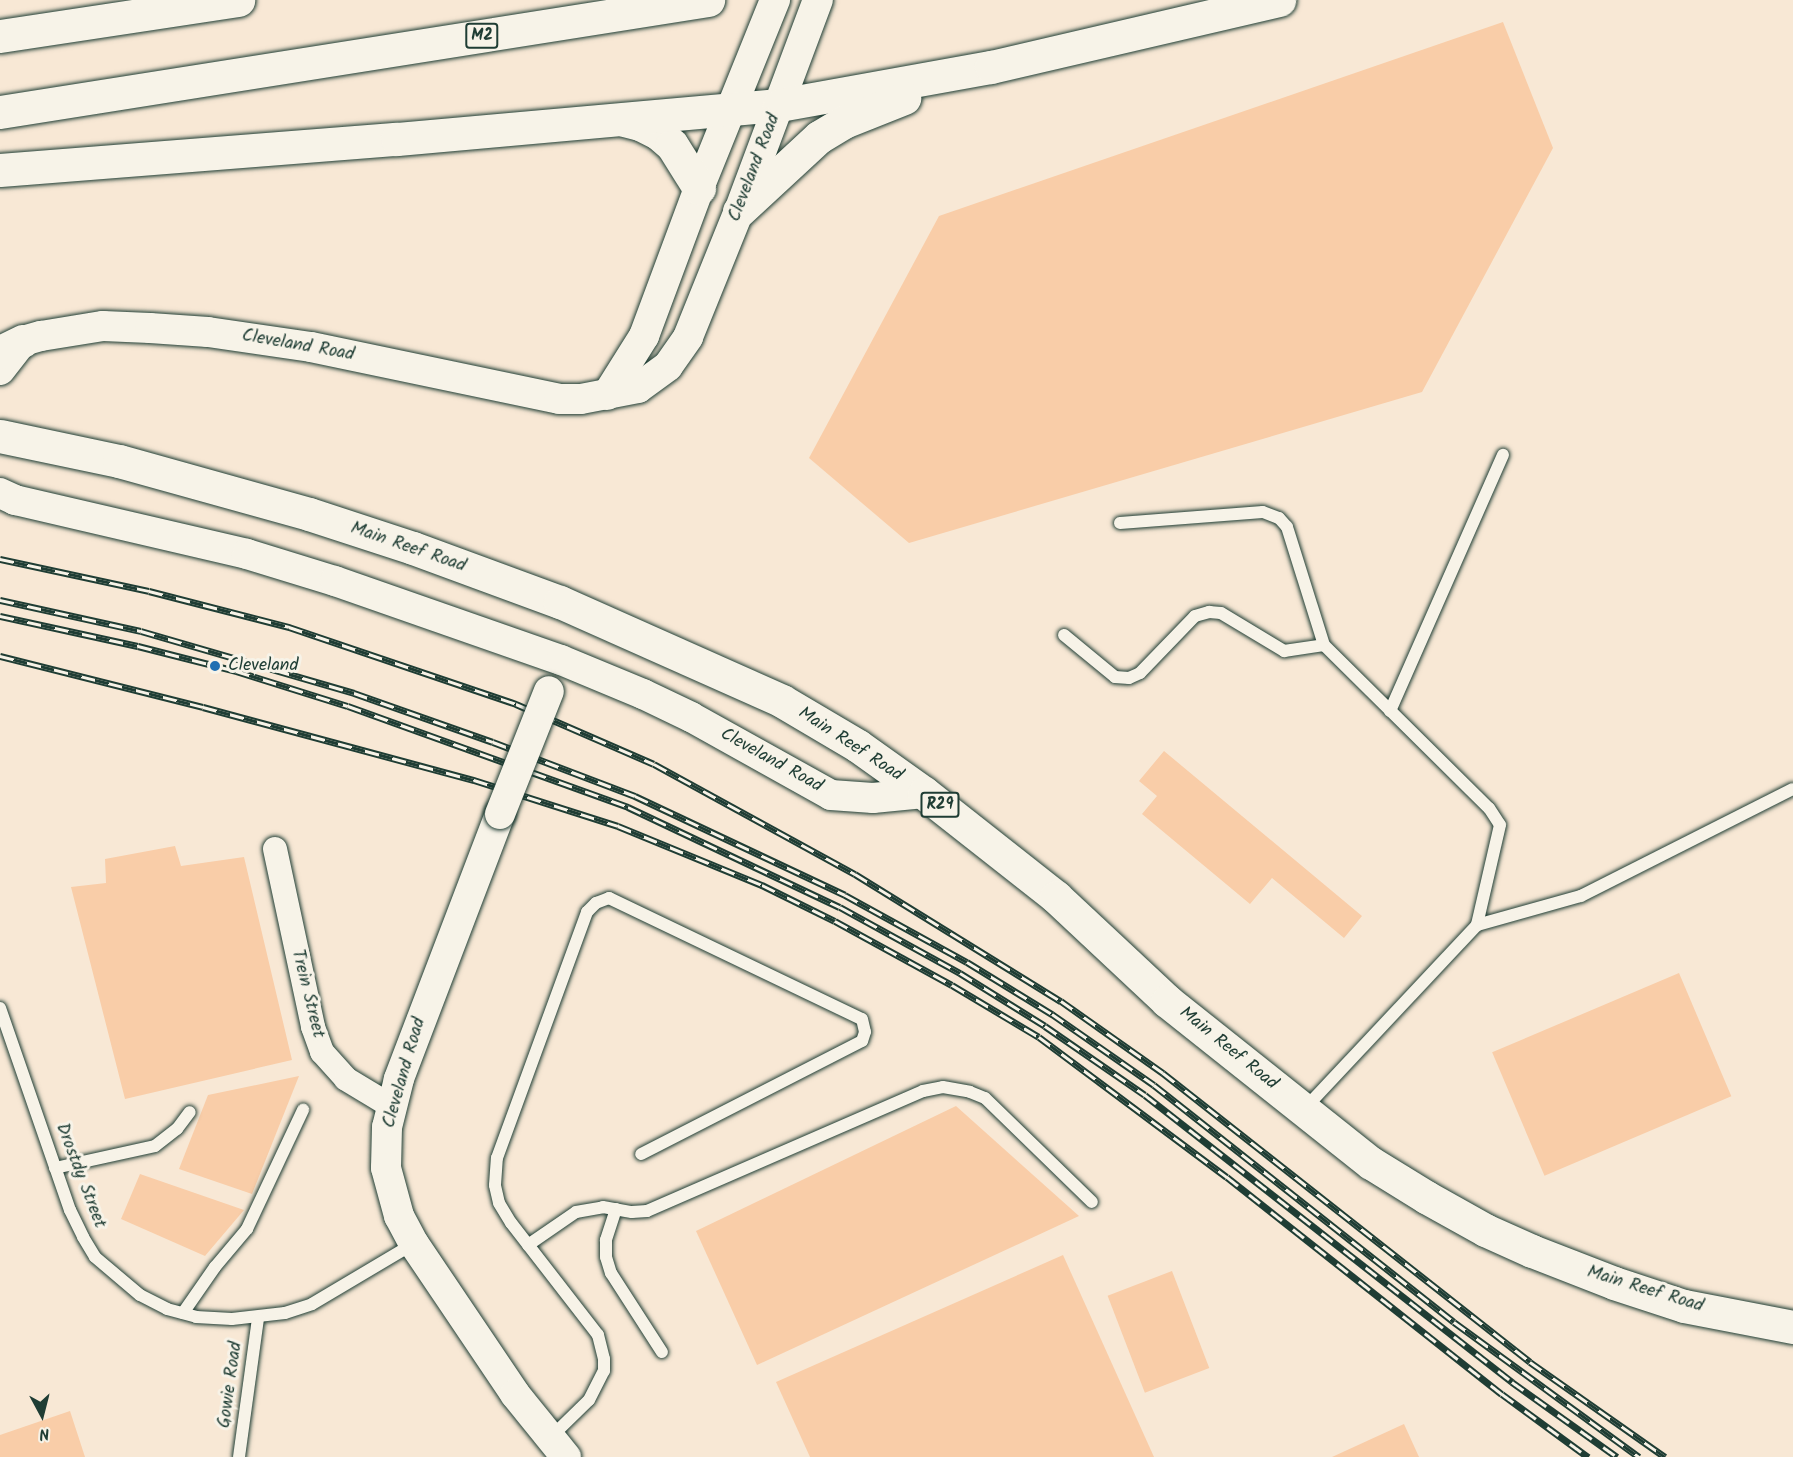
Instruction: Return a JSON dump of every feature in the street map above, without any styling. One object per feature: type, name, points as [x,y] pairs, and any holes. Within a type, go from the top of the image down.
[{"type":"main road","points":[[0,36],[238,0]]},
{"type":"main road","name":"M2","points":[[0,112],[708,0]]},
{"type":"main road","points":[[0,170],[621,120],[778,105],[991,67],[1279,0]]},
{"type":"main road","points":[[739,211],[812,143],[844,122],[911,96],[1059,57],[1113,39]]},
{"type":"main road","points":[[621,120],[640,124],[658,133],[672,145],[699,188]]},
{"type":"main road","name":"Main Reef Road","points":[[0,436],[119,461],[309,514],[413,548],[560,602],[782,701],[858,746],[924,793],[1056,897],[1167,1001],[1303,1110],[1390,1174],[1485,1230],[1614,1283],[1684,1306],[1793,1327]]},
{"type":"street","points":[[607,395],[644,336],[699,188],[775,0]]},
{"type":"street","name":"Cleveland Road","points":[[0,370],[12,347],[68,330],[103,326],[208,332],[311,347],[528,394],[581,399],[638,388],[668,366],[688,337],[739,211],[818,0]]},
{"type":"street","name":"Cleveland Road","points":[[0,493],[15,500],[247,554],[335,581],[561,660],[692,717],[831,795],[873,798],[924,793]]},
{"type":"street","name":"Cleveland Road","points":[[558,1448],[467,1326],[414,1244],[399,1216],[386,1168],[385,1147],[391,1106],[419,1019],[561,660]]},
{"type":"street","name":"Trein Street","points":[[275,849],[313,1027],[322,1052],[346,1078],[391,1106]]},
{"type":"lane","points":[[1390,711],[1503,455]]},
{"type":"lane","points":[[1120,523],[1263,513],[1279,518],[1287,526],[1324,645],[1489,808],[1500,825],[1477,925],[1303,1110]]},
{"type":"lane","points":[[1064,635],[1115,677],[1129,678],[1140,674],[1195,616],[1209,612],[1221,613],[1284,651],[1324,645]]},
{"type":"lane","points":[[1477,925],[1581,896],[1793,789]]},
{"type":"lane","points":[[558,1448],[589,1400],[604,1371],[604,1359],[598,1335],[528,1245],[499,1203],[495,1185],[497,1158],[587,912],[596,903],[609,898],[862,1019],[865,1032],[862,1041],[641,1154]]},
{"type":"lane","name":"Drostdy Street","points":[[0,1008],[70,1210],[95,1257],[140,1295],[166,1309],[183,1313],[232,1319],[258,1318],[312,1304],[414,1244]]},
{"type":"lane","points":[[528,1245],[576,1212],[590,1208],[647,1211],[923,1091],[943,1087],[970,1092],[985,1098],[1092,1202]]},
{"type":"lane","points":[[183,1313],[215,1268],[247,1229],[303,1110]]},
{"type":"lane","points":[[55,1168],[155,1146],[177,1129],[190,1112]]},
{"type":"lane","points":[[616,1209],[606,1240],[608,1265],[662,1352]]},
{"type":"lane","name":"Gowie Road","points":[[238,1457],[258,1318]]},
{"type":"building","points":[[1503,22],[1553,148],[1422,392],[909,543],[809,458],[939,216]]},
{"type":"building","points":[[1164,751],[1362,916],[1344,938],[1272,878],[1250,904],[1142,814],[1157,796],[1139,781]]},
{"type":"building","points":[[175,846],[181,866],[244,857],[292,1060],[125,1099],[71,887],[106,883],[105,859]]},
{"type":"building","points":[[1679,973],[1731,1096],[1544,1176],[1492,1052]]},
{"type":"building","points":[[299,1076],[252,1194],[179,1169],[208,1095]]},
{"type":"building","points":[[956,1106],[1079,1216],[757,1365],[696,1231]]},
{"type":"building","points":[[140,1174],[244,1210],[205,1256],[121,1219]]},
{"type":"building","points":[[1063,1255],[1154,1457],[810,1457],[776,1382]]},
{"type":"building","points":[[1172,1271],[1209,1368],[1145,1393],[1108,1296]]},
{"type":"building","points":[[70,1411],[85,1457],[0,1457],[0,1435]]},
{"type":"building","points":[[1404,1424],[1419,1457],[1332,1457]]},
{"type":"railway","points":[[0,559],[149,591],[289,627],[516,704],[654,764],[855,874],[1061,1001],[1163,1073],[1530,1362],[1665,1457]]},
{"type":"railway","points":[[0,600],[141,631],[354,693],[493,742],[635,796],[845,895],[967,962],[1052,1014],[1154,1085],[1454,1322],[1639,1457]]},
{"type":"railway","points":[[0,616],[138,646],[236,671],[348,706],[628,807],[840,907],[960,973],[1045,1026],[1145,1095],[1512,1382],[1617,1457]]},
{"type":"railway","points":[[0,656],[203,707],[474,780],[618,826],[762,885],[835,921],[952,985],[1039,1037],[1227,1177],[1502,1394],[1588,1457]]},
{"type":"place","name":"Cleveland","points":[[215,666]]}]
